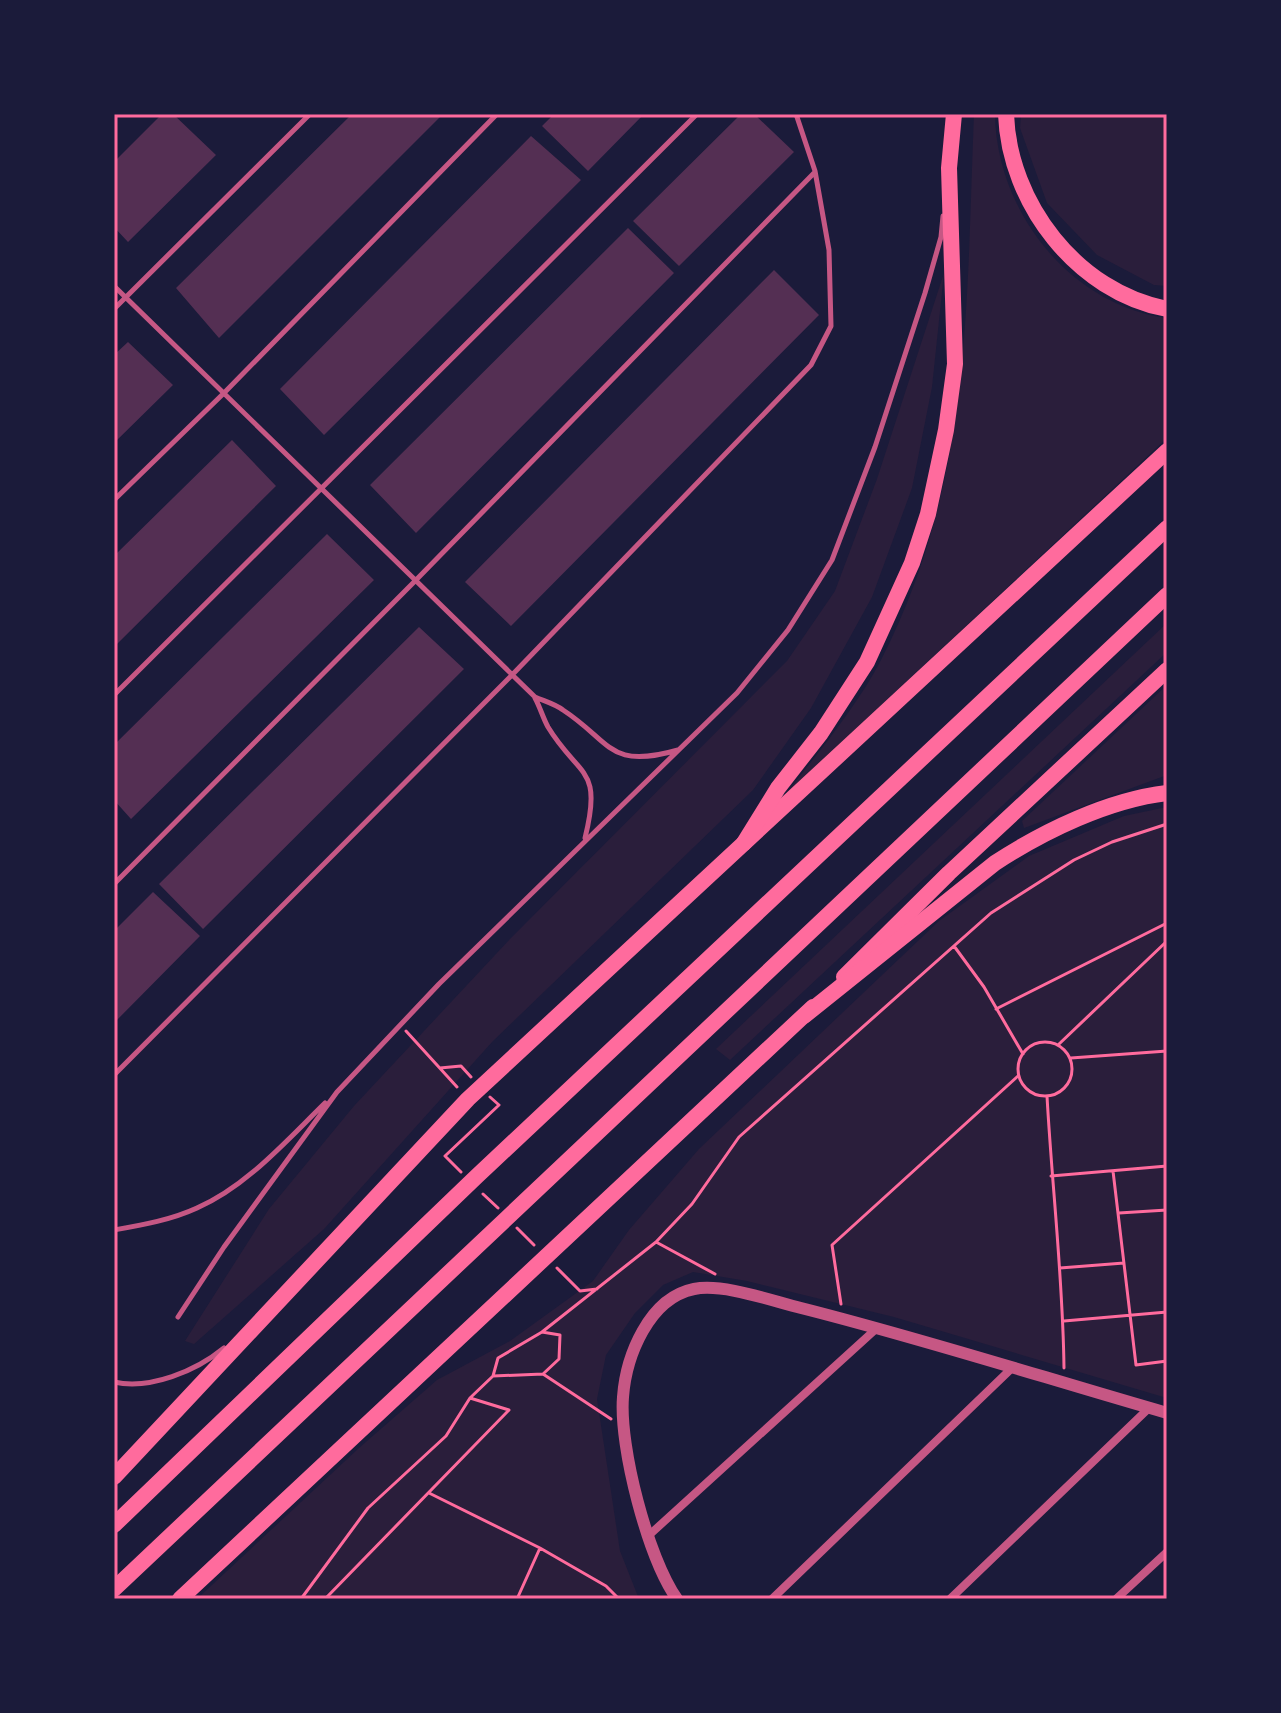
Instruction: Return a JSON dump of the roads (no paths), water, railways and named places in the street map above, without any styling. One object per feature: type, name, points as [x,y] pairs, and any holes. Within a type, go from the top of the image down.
[{"type":"main road","points":[[744,843],[778,788],[821,733],[867,662],[891,615],[920,539],[943,444],[955,364],[949,168],[954,114]]},
{"type":"main road","points":[[1006,114],[1008,140],[1021,183],[1031,207],[1058,244],[1093,277],[1154,306],[1167,309]]},
{"type":"main road","points":[[114,1477],[468,1099],[1167,451]]},
{"type":"main road","points":[[114,1525],[476,1177],[1167,528]]},
{"type":"main road","points":[[114,1589],[1167,595]]},
{"type":"main road","points":[[180,1599],[804,1016],[949,873],[1167,670]]},
{"type":"main road","points":[[804,1016],[1014,851],[1047,831],[1103,810],[1167,793]]},
{"type":"main road","points":[[121,1599],[146,1558]]},
{"type":"street","points":[[677,1599],[647,1537],[622,1406],[624,1374],[637,1340],[674,1296],[697,1288],[719,1290],[843,1319],[1167,1413]]},
{"type":"street","points":[[647,1537],[877,1328]]},
{"type":"street","points":[[772,1599],[1012,1368]]},
{"type":"street","points":[[950,1599],[1149,1408]]},
{"type":"street","points":[[1116,1599],[1167,1552]]},
{"type":"lane","points":[[114,309],[310,114]]},
{"type":"lane","points":[[114,500],[224,393],[497,114]]},
{"type":"lane","points":[[114,695],[697,114]]},
{"type":"lane","points":[[114,1075],[512,675],[811,365],[831,326],[829,250],[815,171],[796,114]]},
{"type":"lane","points":[[114,1230],[152,1223],[197,1208],[237,1185],[268,1159],[585,840],[737,693],[788,630],[832,560],[875,447],[941,237],[949,168]]},
{"type":"lane","points":[[114,884],[815,171]]},
{"type":"lane","points":[[114,286],[535,697],[563,709],[609,750],[633,757],[656,756],[679,749]]},
{"type":"lane","points":[[535,697],[549,728],[585,771],[593,793],[585,840]]},
{"type":"lane","points":[[178,1317],[224,1247],[337,1092]]},
{"type":"lane","points":[[114,1382],[141,1385],[176,1375],[218,1354],[256,1323]]}]
